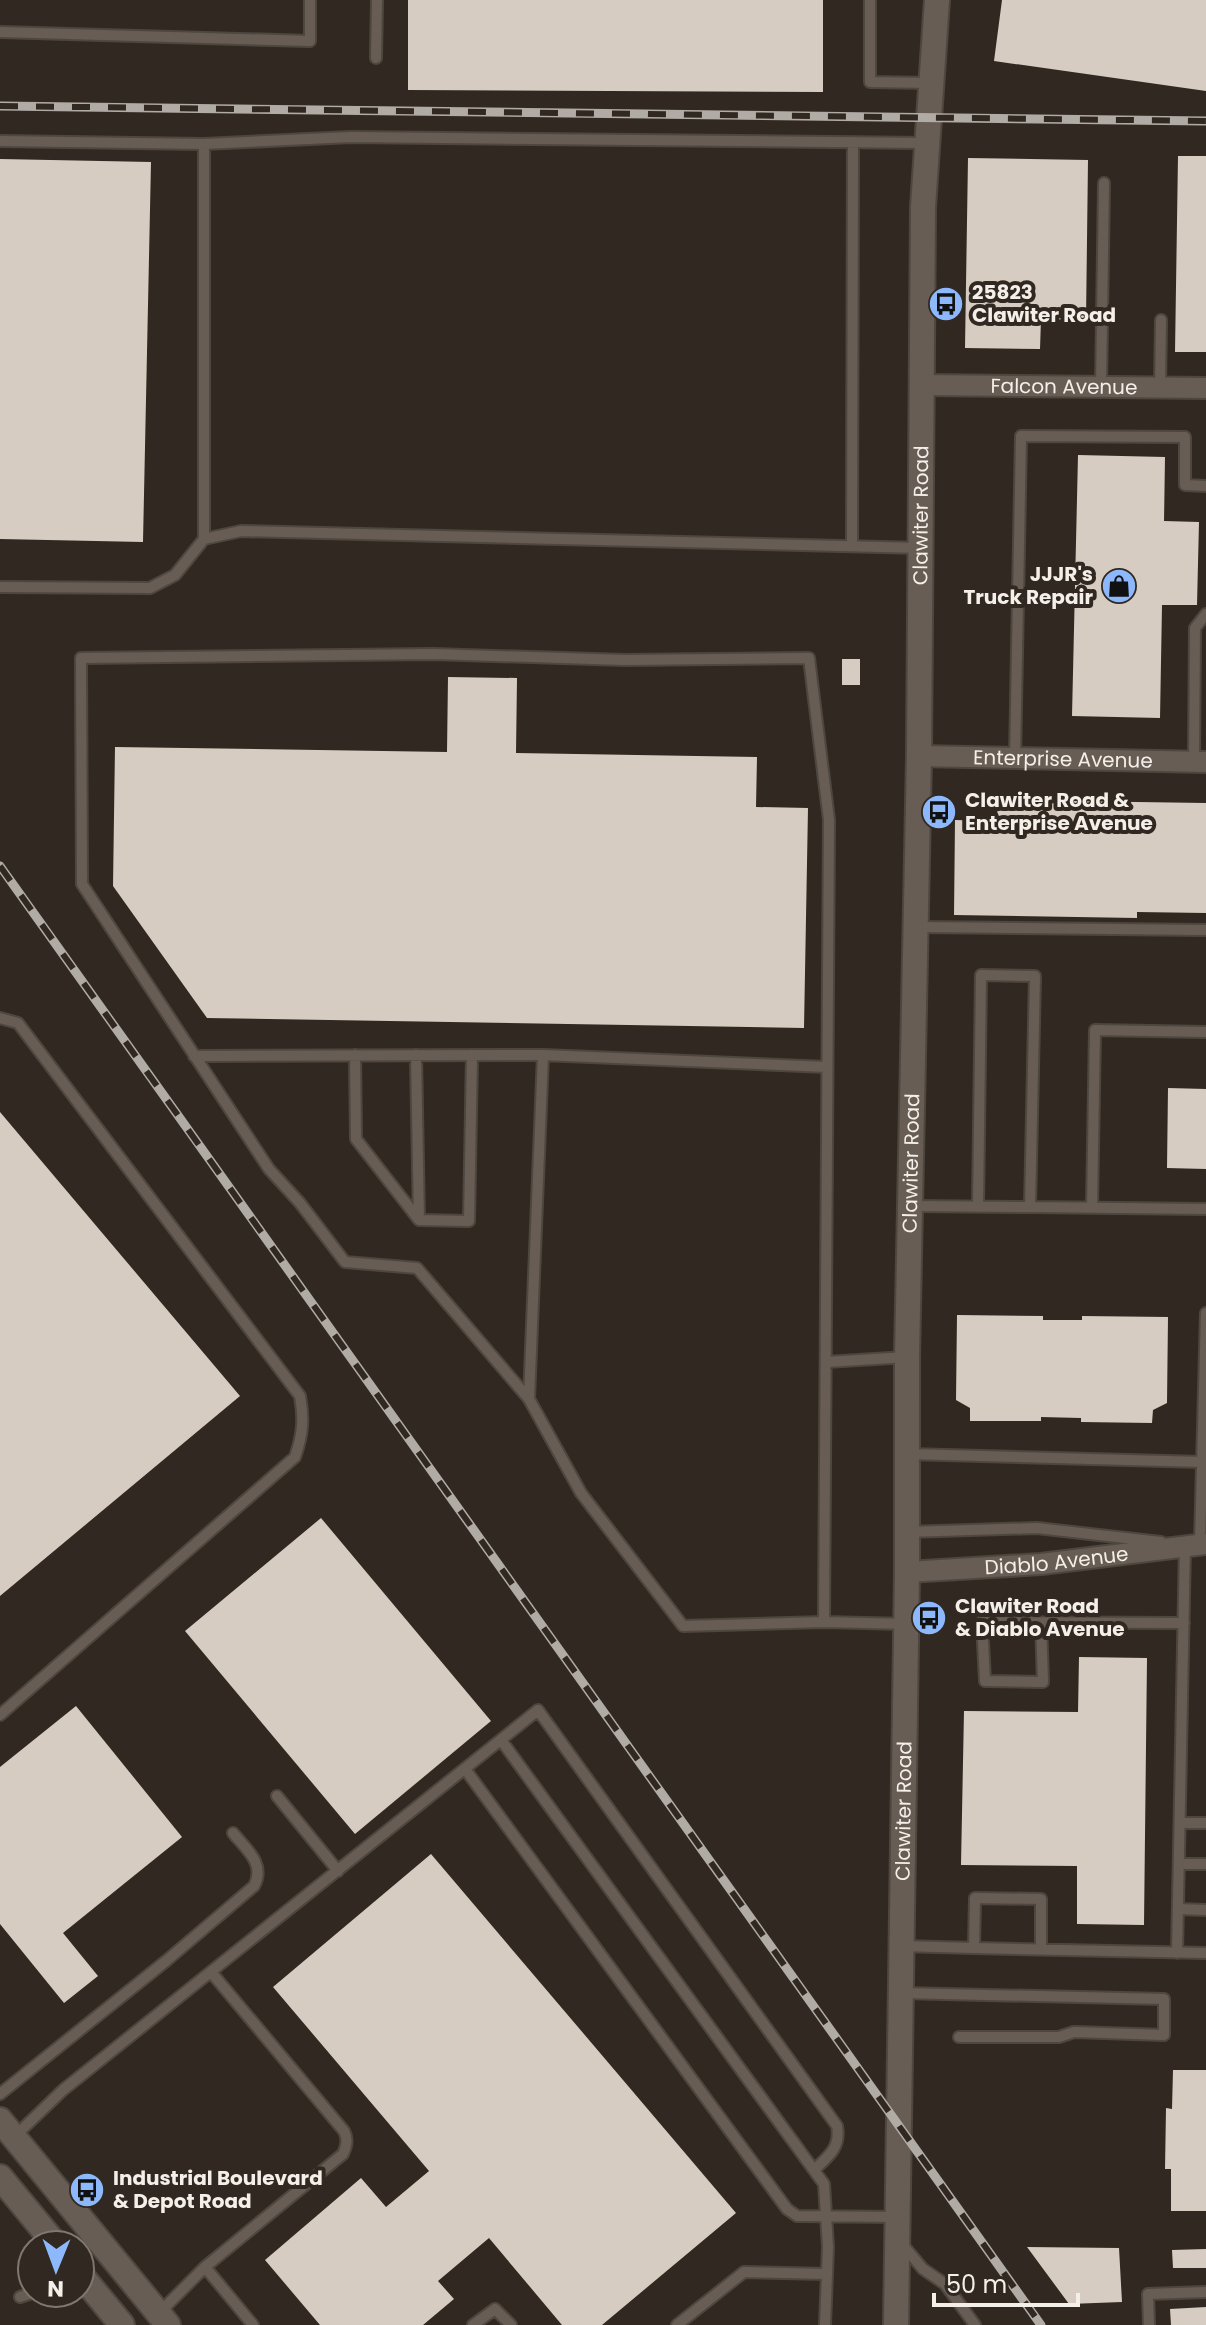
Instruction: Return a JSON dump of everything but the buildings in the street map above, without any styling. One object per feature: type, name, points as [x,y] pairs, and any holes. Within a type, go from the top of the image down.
[{"type":"street","name":"Clawiter Road","points":[[893,2316],[919,756],[923,207],[937,0]]},
{"type":"street","name":"Falcon Avenue","points":[[922,385],[1206,388]]},
{"type":"street","name":"Enterprise Avenue","points":[[919,756],[1200,762]]},
{"type":"street","name":"Diablo Avenue","points":[[907,1572],[1041,1564],[1198,1544]]},
{"type":"street","points":[[5,2133],[164,2319]]},
{"type":"street","points":[[0,2177],[43,2229]]},
{"type":"street","points":[[96,2293],[122,2325]]},
{"type":"lane","points":[[0,32],[310,41],[310,0]]},
{"type":"lane","points":[[376,58],[377,0]]},
{"type":"lane","points":[[870,0],[870,82],[931,83]]},
{"type":"lane","points":[[0,141],[204,144],[351,137],[926,143]]},
{"type":"lane","points":[[0,587],[150,588],[175,575],[204,539],[204,144]]},
{"type":"lane","points":[[852,546],[853,144]]},
{"type":"lane","points":[[1101,387],[1104,183]]},
{"type":"lane","points":[[1160,388],[1161,320]]},
{"type":"lane","points":[[1015,759],[1021,436],[1185,437],[1185,485],[1206,486]]},
{"type":"lane","points":[[204,539],[241,531],[920,548]]},
{"type":"lane","points":[[1200,762],[1195,628],[1206,614]]},
{"type":"lane","points":[[824,1622],[829,820],[809,658],[625,660],[449,654],[81,658],[82,884],[269,1169],[300,1203],[345,1262],[417,1268],[529,1399],[581,1493],[683,1626],[824,1622],[906,1624]]},
{"type":"lane","points":[[915,927],[1206,930]]},
{"type":"lane","points":[[978,1206],[981,975],[1035,976],[1030,1207]]},
{"type":"lane","points":[[0,1018],[18,1023],[300,1396],[304,1415],[303,1433],[295,1457],[0,1715]]},
{"type":"lane","points":[[1092,1207],[1095,1030],[1206,1032]]},
{"type":"lane","points":[[355,1055],[356,1139],[419,1220]]},
{"type":"lane","points":[[416,1055],[419,1220]]},
{"type":"lane","points":[[419,1220],[469,1221],[472,1055]]},
{"type":"lane","points":[[529,1399],[543,1055]]},
{"type":"lane","points":[[194,1056],[543,1055],[827,1067]]},
{"type":"lane","points":[[911,1206],[1206,1209]]},
{"type":"lane","points":[[1177,1953],[1184,1623],[1198,1544],[1206,1313]]},
{"type":"lane","points":[[826,1362],[907,1357]]},
{"type":"lane","points":[[908,1454],[1203,1462]]},
{"type":"lane","points":[[907,1532],[1037,1528],[1198,1544]]},
{"type":"lane","points":[[1041,1623],[1043,1682],[985,1681],[982,1622],[1184,1623]]},
{"type":"lane","points":[[5,2133],[538,1710],[837,2126],[834,2152],[814,2170]]},
{"type":"lane","points":[[501,1740],[827,2190],[825,2325]]},
{"type":"lane","points":[[465,1769],[787,2209],[797,2216],[827,2216],[896,2227],[923,2269],[945,2284],[975,2325]]},
{"type":"lane","points":[[277,1796],[338,1871]]},
{"type":"lane","points":[[1180,1823],[1206,1823]]},
{"type":"lane","points":[[0,2094],[254,1886],[259,1877],[257,1862],[233,1833]]},
{"type":"lane","points":[[1179,1864],[1206,1864]]},
{"type":"lane","points":[[974,1948],[975,1898],[1041,1899],[1041,1949]]},
{"type":"lane","points":[[1178,1909],[1206,1910]]},
{"type":"lane","points":[[901,1946],[1206,1953]]},
{"type":"lane","points":[[164,2319],[205,2267],[343,2154],[347,2137],[211,1972]]},
{"type":"lane","points":[[900,1993],[1164,1999],[1164,2035],[1074,2032],[1059,2037],[959,2037]]},
{"type":"lane","points":[[205,2267],[253,2325]]},
{"type":"lane","points":[[677,2325],[744,2272],[827,2274]]},
{"type":"lane","points":[[1149,2325],[1148,2294],[1206,2292]]},
{"type":"lane","points":[[473,2325],[495,2309],[511,2325]]},
{"type":"railway","points":[[0,106],[1206,121]]},
{"type":"railway","points":[[0,866],[1041,2325]]},
{"type":"place","name":"25823 Clawiter Road","points":[[946,304]]},
{"type":"place","name":"JJJR's Truck Repair","points":[[1119,586]]},
{"type":"place","name":"Clawiter Road & Enterprise Avenue","points":[[939,812]]},
{"type":"place","name":"Clawiter Road & Diablo Avenue","points":[[929,1618]]},
{"type":"place","name":"Industrial Boulevard & Depot Road","points":[[87,2190]]}]
